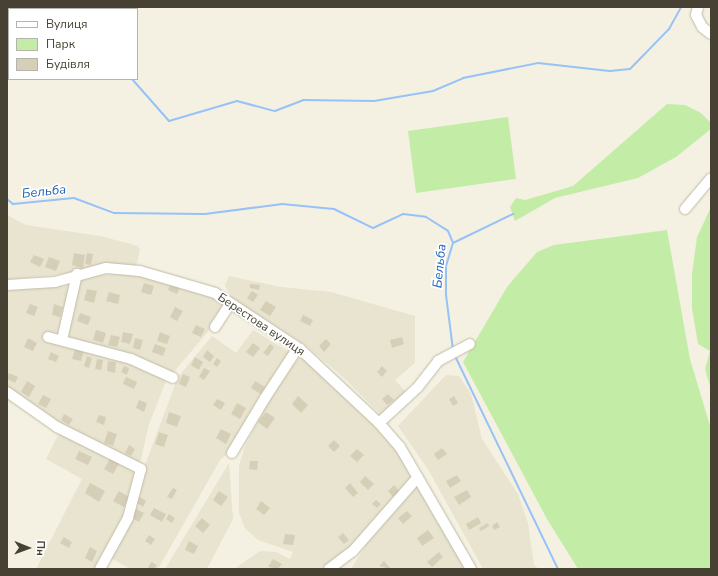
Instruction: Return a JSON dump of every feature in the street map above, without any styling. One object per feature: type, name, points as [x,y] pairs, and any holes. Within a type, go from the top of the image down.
[{"type":"street","points":[[698,7],[696,15],[702,27],[711,34]]},
{"type":"street","points":[[685,209],[711,178]]},
{"type":"street","name":"Берестова вулиця","points":[[7,285],[55,282],[77,274],[106,268],[140,271],[215,293],[300,349],[379,423],[400,447],[471,569]]},
{"type":"street","points":[[62,340],[77,274]]},
{"type":"street","points":[[215,327],[230,304]]},
{"type":"street","points":[[48,337],[131,359],[173,378]]},
{"type":"street","points":[[379,423],[409,397],[438,361],[467,346]]},
{"type":"street","points":[[232,453],[295,352],[300,349]]},
{"type":"street","points":[[7,392],[57,427],[141,469],[128,518],[100,569]]},
{"type":"street","points":[[329,569],[353,551],[418,477]]},
{"type":"shaded area","points":[[7,215],[26,225],[100,236],[138,246],[140,250],[136,266],[7,280]]},
{"type":"shaded area","points":[[139,273],[212,296],[225,305],[211,328],[173,373],[67,338],[81,276]]},
{"type":"shaded area","points":[[229,276],[281,287],[331,292],[415,316],[415,363],[395,380],[409,395],[384,418],[343,377],[304,344],[234,301],[225,286]]},
{"type":"shaded area","points":[[69,286],[61,334],[46,332],[46,341],[134,365],[155,373],[166,381],[149,424],[140,463],[75,433],[7,387],[7,288]]},
{"type":"shaded area","points":[[253,330],[292,354],[234,448],[220,460],[158,569],[131,569],[110,558],[178,377],[212,336],[236,353]]},
{"type":"shaded area","points":[[300,356],[326,375],[380,429],[416,476],[331,569],[234,569],[260,551],[276,552],[290,559],[293,552],[258,540],[245,528],[239,513],[239,466],[245,446],[268,401]]},
{"type":"shaded area","points":[[446,375],[459,376],[471,394],[482,439],[518,494],[528,523],[534,565],[539,569],[483,569],[429,471],[398,426]]},
{"type":"shaded area","points":[[59,433],[138,472],[125,517],[98,569],[36,569],[82,479],[46,459]]},
{"type":"shaded area","points":[[229,463],[233,519],[207,569],[165,569]]},
{"type":"shaded area","points":[[422,484],[470,569],[351,569],[367,543],[417,486]]},
{"type":"green space","points":[[667,104],[685,105],[701,113],[711,123],[711,129],[676,157],[638,178],[555,198],[515,221],[510,207],[516,198],[525,200],[573,186]]},
{"type":"green space","points":[[508,117],[516,179],[416,193],[408,131]]},
{"type":"green space","points":[[711,207],[711,390],[705,369],[710,351],[698,344],[692,309],[692,274],[697,237]]},
{"type":"green space","points":[[667,230],[690,359],[711,429],[711,569],[578,569],[547,519],[463,362],[507,287],[537,252],[554,245]]},
{"type":"building","points":[[74,253],[85,255],[83,268],[72,265]]},
{"type":"building","points":[[87,253],[93,254],[91,265],[85,264]]},
{"type":"building","points":[[34,255],[44,259],[40,267],[30,262]]},
{"type":"building","points":[[49,257],[60,261],[56,271],[45,267]]},
{"type":"building","points":[[144,283],[154,286],[151,295],[141,292]]},
{"type":"building","points":[[171,283],[180,287],[177,294],[168,290]]},
{"type":"building","points":[[250,284],[260,285],[259,290],[250,288]]},
{"type":"building","points":[[87,289],[97,291],[94,303],[84,300]]},
{"type":"building","points":[[252,291],[258,295],[253,302],[247,298]]},
{"type":"building","points":[[109,292],[120,295],[118,304],[106,301]]},
{"type":"building","points":[[266,301],[276,307],[270,316],[260,310]]},
{"type":"building","points":[[30,304],[38,307],[34,316],[26,313]]},
{"type":"building","points":[[54,304],[63,307],[60,317],[52,315]]},
{"type":"building","points":[[175,307],[183,311],[177,321],[170,317]]},
{"type":"building","points":[[80,313],[91,317],[88,325],[77,321]]},
{"type":"building","points":[[303,315],[313,320],[310,326],[300,321]]},
{"type":"building","points":[[196,325],[205,329],[201,337],[192,333]]},
{"type":"building","points":[[96,330],[106,333],[103,343],[93,340]]},
{"type":"building","points":[[123,332],[133,334],[130,344],[121,342]]},
{"type":"building","points":[[160,332],[170,336],[167,344],[157,341]]},
{"type":"building","points":[[111,335],[120,337],[117,347],[108,345]]},
{"type":"building","points":[[402,337],[404,344],[392,348],[390,340]]},
{"type":"building","points":[[28,338],[37,343],[33,351],[24,347]]},
{"type":"building","points":[[135,338],[143,340],[140,350],[133,348]]},
{"type":"building","points":[[326,339],[331,344],[324,352],[319,346]]},
{"type":"building","points":[[253,343],[260,348],[253,357],[246,352]]},
{"type":"building","points":[[155,344],[166,348],[163,356],[152,352]]},
{"type":"building","points":[[270,344],[274,347],[268,356],[263,353]]},
{"type":"building","points":[[75,349],[84,351],[81,361],[72,359]]},
{"type":"building","points":[[207,350],[214,356],[210,362],[203,357]]},
{"type":"building","points":[[51,352],[59,356],[56,362],[48,359]]},
{"type":"building","points":[[87,356],[92,358],[89,368],[84,366]]},
{"type":"building","points":[[195,357],[203,362],[199,370],[191,365]]},
{"type":"building","points":[[217,358],[221,361],[217,367],[213,364]]},
{"type":"building","points":[[97,359],[103,360],[101,370],[95,369]]},
{"type":"building","points":[[108,361],[116,362],[115,373],[107,371]]},
{"type":"building","points":[[124,366],[129,368],[127,375],[121,372]]},
{"type":"building","points":[[382,366],[387,371],[382,377],[377,372]]},
{"type":"building","points":[[204,368],[210,371],[204,380],[199,377]]},
{"type":"building","points":[[9,373],[18,377],[15,383],[7,379]]},
{"type":"building","points":[[183,374],[190,377],[186,387],[179,384]]},
{"type":"building","points":[[126,377],[137,382],[134,389],[123,384]]},
{"type":"building","points":[[27,381],[35,386],[29,397],[21,392]]},
{"type":"building","points":[[255,381],[265,387],[261,394],[251,388]]},
{"type":"building","points":[[388,394],[394,400],[387,405],[382,399]]},
{"type":"building","points":[[43,395],[51,399],[46,408],[38,404]]},
{"type":"building","points":[[298,396],[308,405],[301,413],[292,404]]},
{"type":"building","points":[[454,396],[458,403],[453,406],[449,399]]},
{"type":"building","points":[[217,399],[225,403],[221,410],[213,405]]},
{"type":"building","points":[[139,400],[147,403],[144,412],[136,408]]},
{"type":"building","points":[[237,403],[246,408],[240,419],[231,414]]},
{"type":"building","points":[[169,412],[181,416],[177,427],[166,423]]},
{"type":"building","points":[[266,412],[275,418],[267,429],[258,422]]},
{"type":"building","points":[[64,414],[73,419],[69,425],[61,420]]},
{"type":"building","points":[[99,415],[106,417],[104,425],[96,422]]},
{"type":"building","points":[[221,429],[231,434],[226,444],[216,438]]},
{"type":"building","points":[[108,431],[117,434],[113,446],[104,443]]},
{"type":"building","points":[[159,432],[168,435],[164,447],[155,444]]},
{"type":"building","points":[[334,440],[340,446],[334,452],[328,446]]},
{"type":"building","points":[[129,445],[135,449],[131,456],[125,453]]},
{"type":"building","points":[[442,448],[447,454],[438,460],[434,454]]},
{"type":"building","points":[[357,449],[364,455],[357,462],[350,456]]},
{"type":"building","points":[[79,451],[92,457],[88,465],[75,459]]},
{"type":"building","points":[[110,459],[119,464],[113,474],[104,469]]},
{"type":"building","points":[[250,461],[258,461],[257,470],[249,469]]},
{"type":"building","points":[[457,475],[461,481],[450,488],[446,481]]},
{"type":"building","points":[[365,476],[374,484],[368,490],[360,482]]},
{"type":"building","points":[[90,483],[105,491],[99,502],[85,493]]},
{"type":"building","points":[[350,483],[358,493],[353,497],[345,488]]},
{"type":"building","points":[[394,485],[400,492],[394,498],[388,491]]},
{"type":"building","points":[[173,488],[177,490],[172,499],[167,497]]},
{"type":"building","points":[[467,490],[471,497],[459,505],[454,497]]},
{"type":"building","points":[[119,491],[129,497],[124,507],[113,501]]},
{"type":"building","points":[[219,491],[228,497],[221,506],[213,500]]},
{"type":"building","points":[[140,497],[146,501],[143,507],[137,503]]},
{"type":"building","points":[[376,500],[381,504],[377,508],[372,504]]},
{"type":"building","points":[[261,501],[270,508],[264,515],[256,509]]},
{"type":"building","points":[[154,508],[166,514],[162,522],[150,515]]},
{"type":"building","points":[[136,509],[144,513],[139,522],[132,518]]},
{"type":"building","points":[[407,511],[412,516],[403,524],[398,518]]},
{"type":"building","points":[[169,514],[175,518],[172,523],[166,519]]},
{"type":"building","points":[[478,517],[481,523],[469,530],[466,524]]},
{"type":"building","points":[[202,518],[210,525],[203,533],[195,526]]},
{"type":"building","points":[[497,522],[500,527],[494,530],[492,526]]},
{"type":"building","points":[[488,523],[489,526],[481,531],[479,528]]},
{"type":"building","points":[[428,530],[434,538],[422,546],[417,538]]},
{"type":"building","points":[[343,533],[349,540],[344,544],[338,537]]},
{"type":"building","points":[[285,534],[295,535],[293,545],[283,544]]},
{"type":"building","points":[[149,535],[155,539],[151,545],[145,541]]},
{"type":"building","points":[[64,537],[72,542],[69,548],[60,543]]},
{"type":"building","points":[[189,541],[198,546],[194,554],[185,550]]},
{"type":"building","points":[[90,547],[97,551],[92,562],[85,558]]},
{"type":"building","points":[[439,552],[443,557],[432,567],[427,562]]},
{"type":"building","points":[[273,559],[282,564],[278,569],[268,567]]},
{"type":"building","points":[[384,561],[391,569],[379,566]]},
{"type":"building","points":[[151,562],[157,565],[154,569],[148,568]]},
{"type":"waterway","points":[[133,80],[169,121],[237,101],[275,111],[303,100],[374,101],[433,91],[463,78],[538,63],[610,71],[630,69],[669,29],[681,7]]},
{"type":"waterway","name":"Бельба","points":[[7,199],[13,204],[74,198],[114,213],[205,214],[282,204],[334,209],[373,228],[403,214],[426,217],[448,231],[453,243],[446,266],[446,295],[453,350]]},
{"type":"waterway","points":[[453,243],[513,214]]},
{"type":"waterway","name":"Бельба","points":[[455,356],[558,569]]}]
